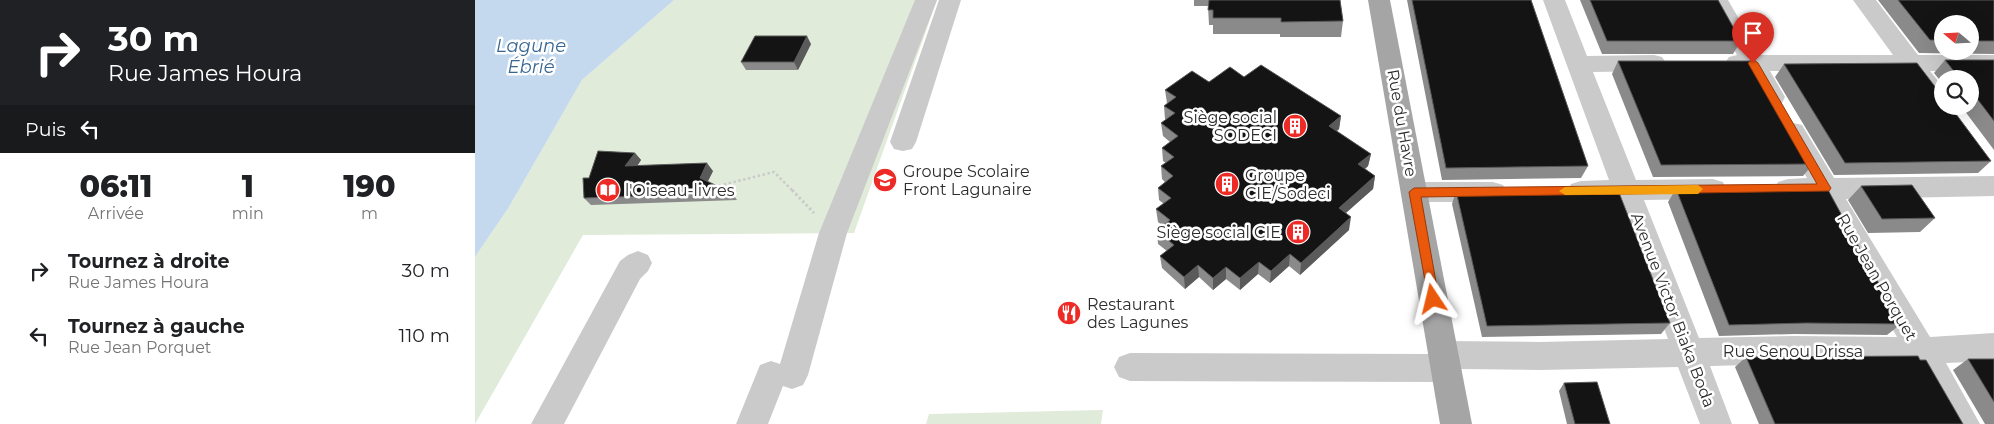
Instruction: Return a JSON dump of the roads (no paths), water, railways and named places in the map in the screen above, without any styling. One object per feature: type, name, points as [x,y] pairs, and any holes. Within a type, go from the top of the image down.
[{"type":"main road","name":"Rue du Havre","points":[[1379,0],[1455,424]]},
{"type":"street","points":[[753,424],[781,375],[833,233],[926,0]]},
{"type":"street","points":[[903,142],[950,0]]},
{"type":"street","name":"Avenue Victor Biaka Boda","points":[[1554,0],[1717,424]]},
{"type":"street","name":"Rue Jean Porquet","points":[[1717,0],[1964,424]]},
{"type":"street","points":[[1864,0],[1934,94]]},
{"type":"street","points":[[1578,64],[1675,63]]},
{"type":"street","points":[[1714,63],[1994,63]]},
{"type":"street","points":[[1765,189],[1825,188],[1992,174]]},
{"type":"street","points":[[1557,191],[1736,189]]},
{"type":"street","points":[[1414,192],[1518,191]]},
{"type":"street","points":[[547,424],[630,270],[638,263]]},
{"type":"street","name":"Rue Senou Drissa","points":[[1130,367],[1444,361],[1689,352],[1920,351],[1994,347]]},
{"type":"water","name":"Lagune Ébrié","points":[[475,0],[674,0],[582,80],[509,207],[475,257]]},
{"type":"place","name":"Siège social SODECI","points":[[1295,126]]},
{"type":"place","name":"Groupe Scolaire Front Lagunaire","points":[[885,180]]},
{"type":"place","name":"Groupe CIE/Sodeci","points":[[1227,184]]},
{"type":"place","name":"l'Oiseau-livres","points":[[608,190]]},
{"type":"place","name":"Siège social CIE","points":[[1298,232]]},
{"type":"place","name":"Restaurant des Lagunes","points":[[1069,313]]}]
